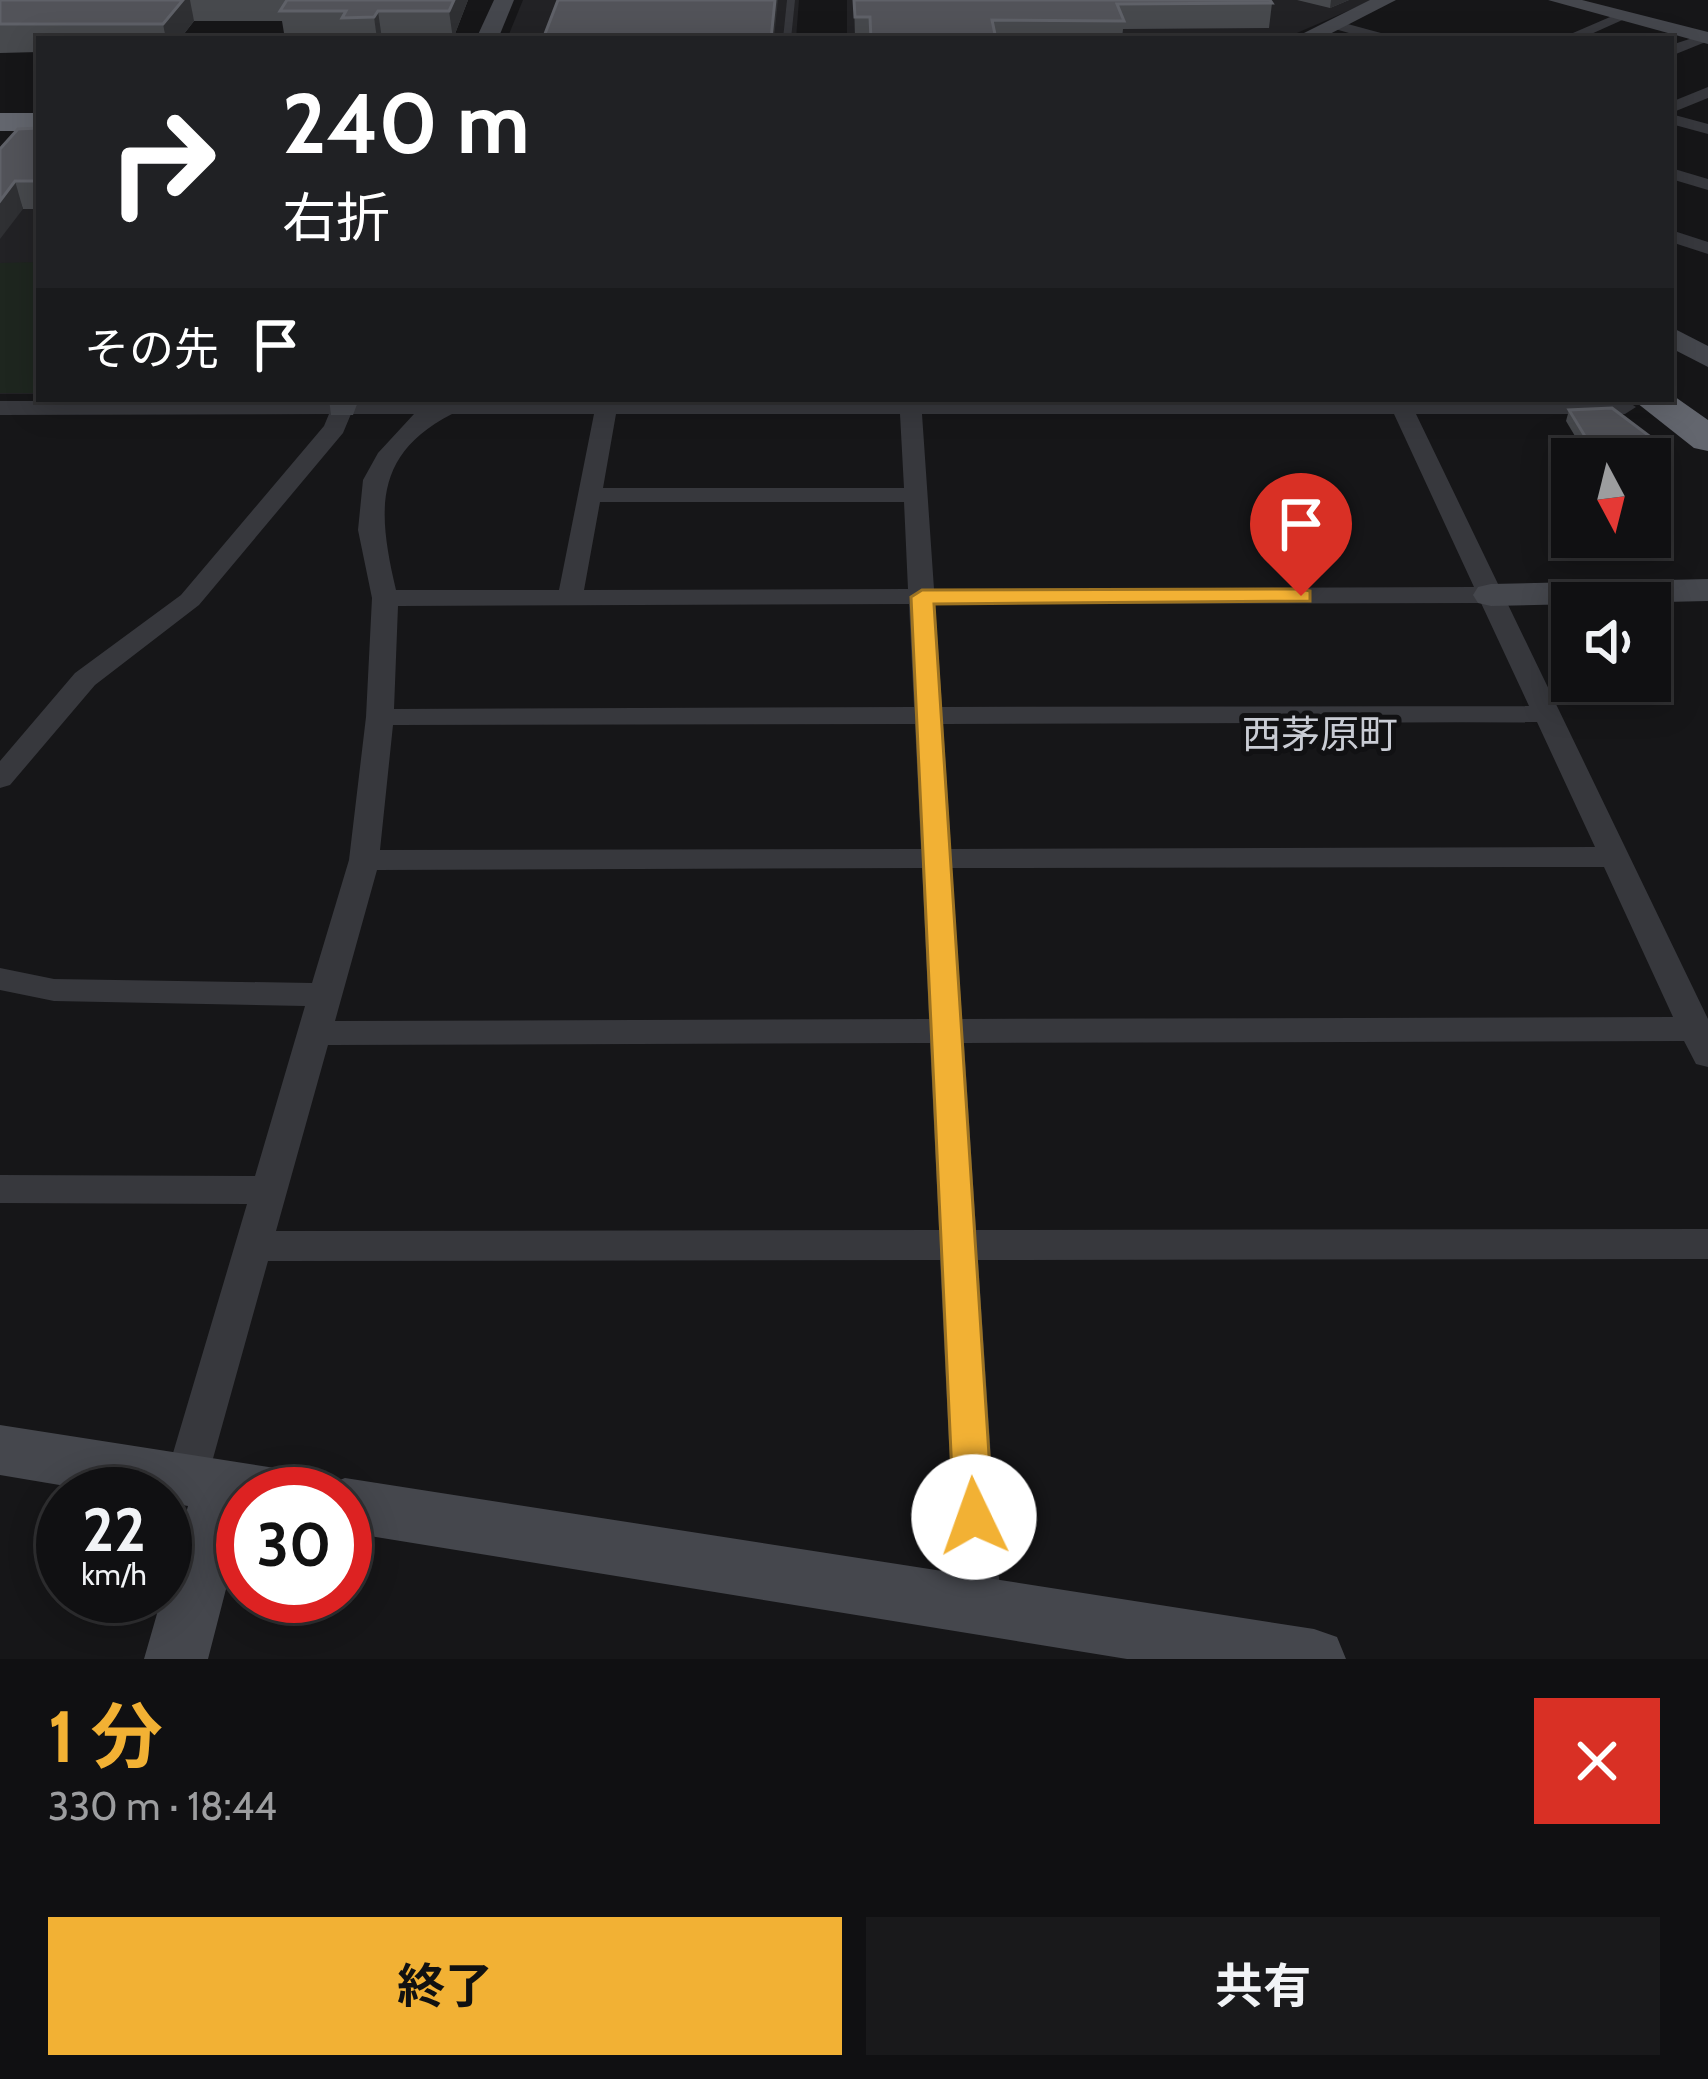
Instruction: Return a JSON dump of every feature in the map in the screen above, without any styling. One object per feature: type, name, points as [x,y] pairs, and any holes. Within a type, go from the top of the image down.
[{"type":"highway","points":[[0,122],[36,122]]},
{"type":"highway","points":[[0,134],[36,134]]},
{"type":"highway","points":[[1674,376],[1708,396]]},
{"type":"highway","points":[[1638,403],[1708,439]]},
{"type":"street","points":[[488,36],[504,0]]},
{"type":"street","points":[[1309,36],[1386,0]]},
{"type":"street","points":[[1558,0],[1695,36]]},
{"type":"street","points":[[1575,36],[1622,17]]},
{"type":"street","points":[[1333,24],[1376,36]]},
{"type":"street","points":[[1674,107],[1708,92]]},
{"type":"street","points":[[1674,120],[1708,129]]},
{"type":"street","points":[[1674,174],[1708,185]]},
{"type":"street","points":[[1674,237],[1708,248]]},
{"type":"street","points":[[1674,338],[1708,358]]},
{"type":"street","points":[[230,1467],[257,1246],[364,860],[380,717],[385,598],[370,530],[375,480],[386,458],[422,419],[468,402]]},
{"type":"street","points":[[0,779],[85,679],[190,600],[334,428],[343,403]]},
{"type":"street","points":[[3,412],[343,403],[445,410],[815,404],[911,409],[992,404],[1638,403]]},
{"type":"street","points":[[315,1033],[946,1031],[1702,1042],[1400,403]]},
{"type":"street","points":[[570,598],[607,409]]},
{"type":"street","points":[[911,409],[979,1609]]},
{"type":"street","points":[[590,495],[916,495]]},
{"type":"street","points":[[385,598],[1491,596],[1708,590]]},
{"type":"street","points":[[380,717],[1547,714]]},
{"type":"street","points":[[364,860],[1615,857]]},
{"type":"street","points":[[0,979],[54,990],[326,995]]},
{"type":"street","points":[[0,1190],[271,1190]]},
{"type":"street","points":[[257,1246],[1708,1244]]},
{"type":"street","points":[[0,1450],[216,1484]]},
{"type":"street","points":[[372,1509],[1314,1659]]},
{"type":"street","points":[[176,1659],[216,1526]]},
{"type":"lane","points":[[787,36],[791,0]]},
{"type":"shaded area","points":[[523,0],[799,0],[796,36],[508,36]]},
{"type":"shaded area","points":[[847,0],[1373,0],[1290,36],[847,36]]},
{"type":"shaded area","points":[[36,150],[36,394],[0,394],[0,151]]},
{"type":"shaded area","points":[[36,262],[36,393],[0,393],[0,263]]},
{"type":"building","points":[[0,0],[183,0],[163,24],[0,24]]},
{"type":"building","points":[[287,0],[454,0],[449,11],[378,11],[374,17],[342,18],[346,11],[280,11]]},
{"type":"building","points":[[558,0],[775,0],[771,36],[544,36]]},
{"type":"building","points":[[854,0],[1272,3],[1117,4],[1124,21],[992,20],[995,36],[871,36],[870,17],[855,17]]},
{"type":"building","points":[[36,128],[36,181],[15,181],[0,201],[0,149],[18,129]]},
{"type":"building","points":[[1612,408],[1652,438],[1586,438],[1569,410]]},
{"type":"district","name":"西茅原町","points":[[1320,734]]},
{"type":"route","points":[[974,1517],[922,597],[1301,596]]}]
